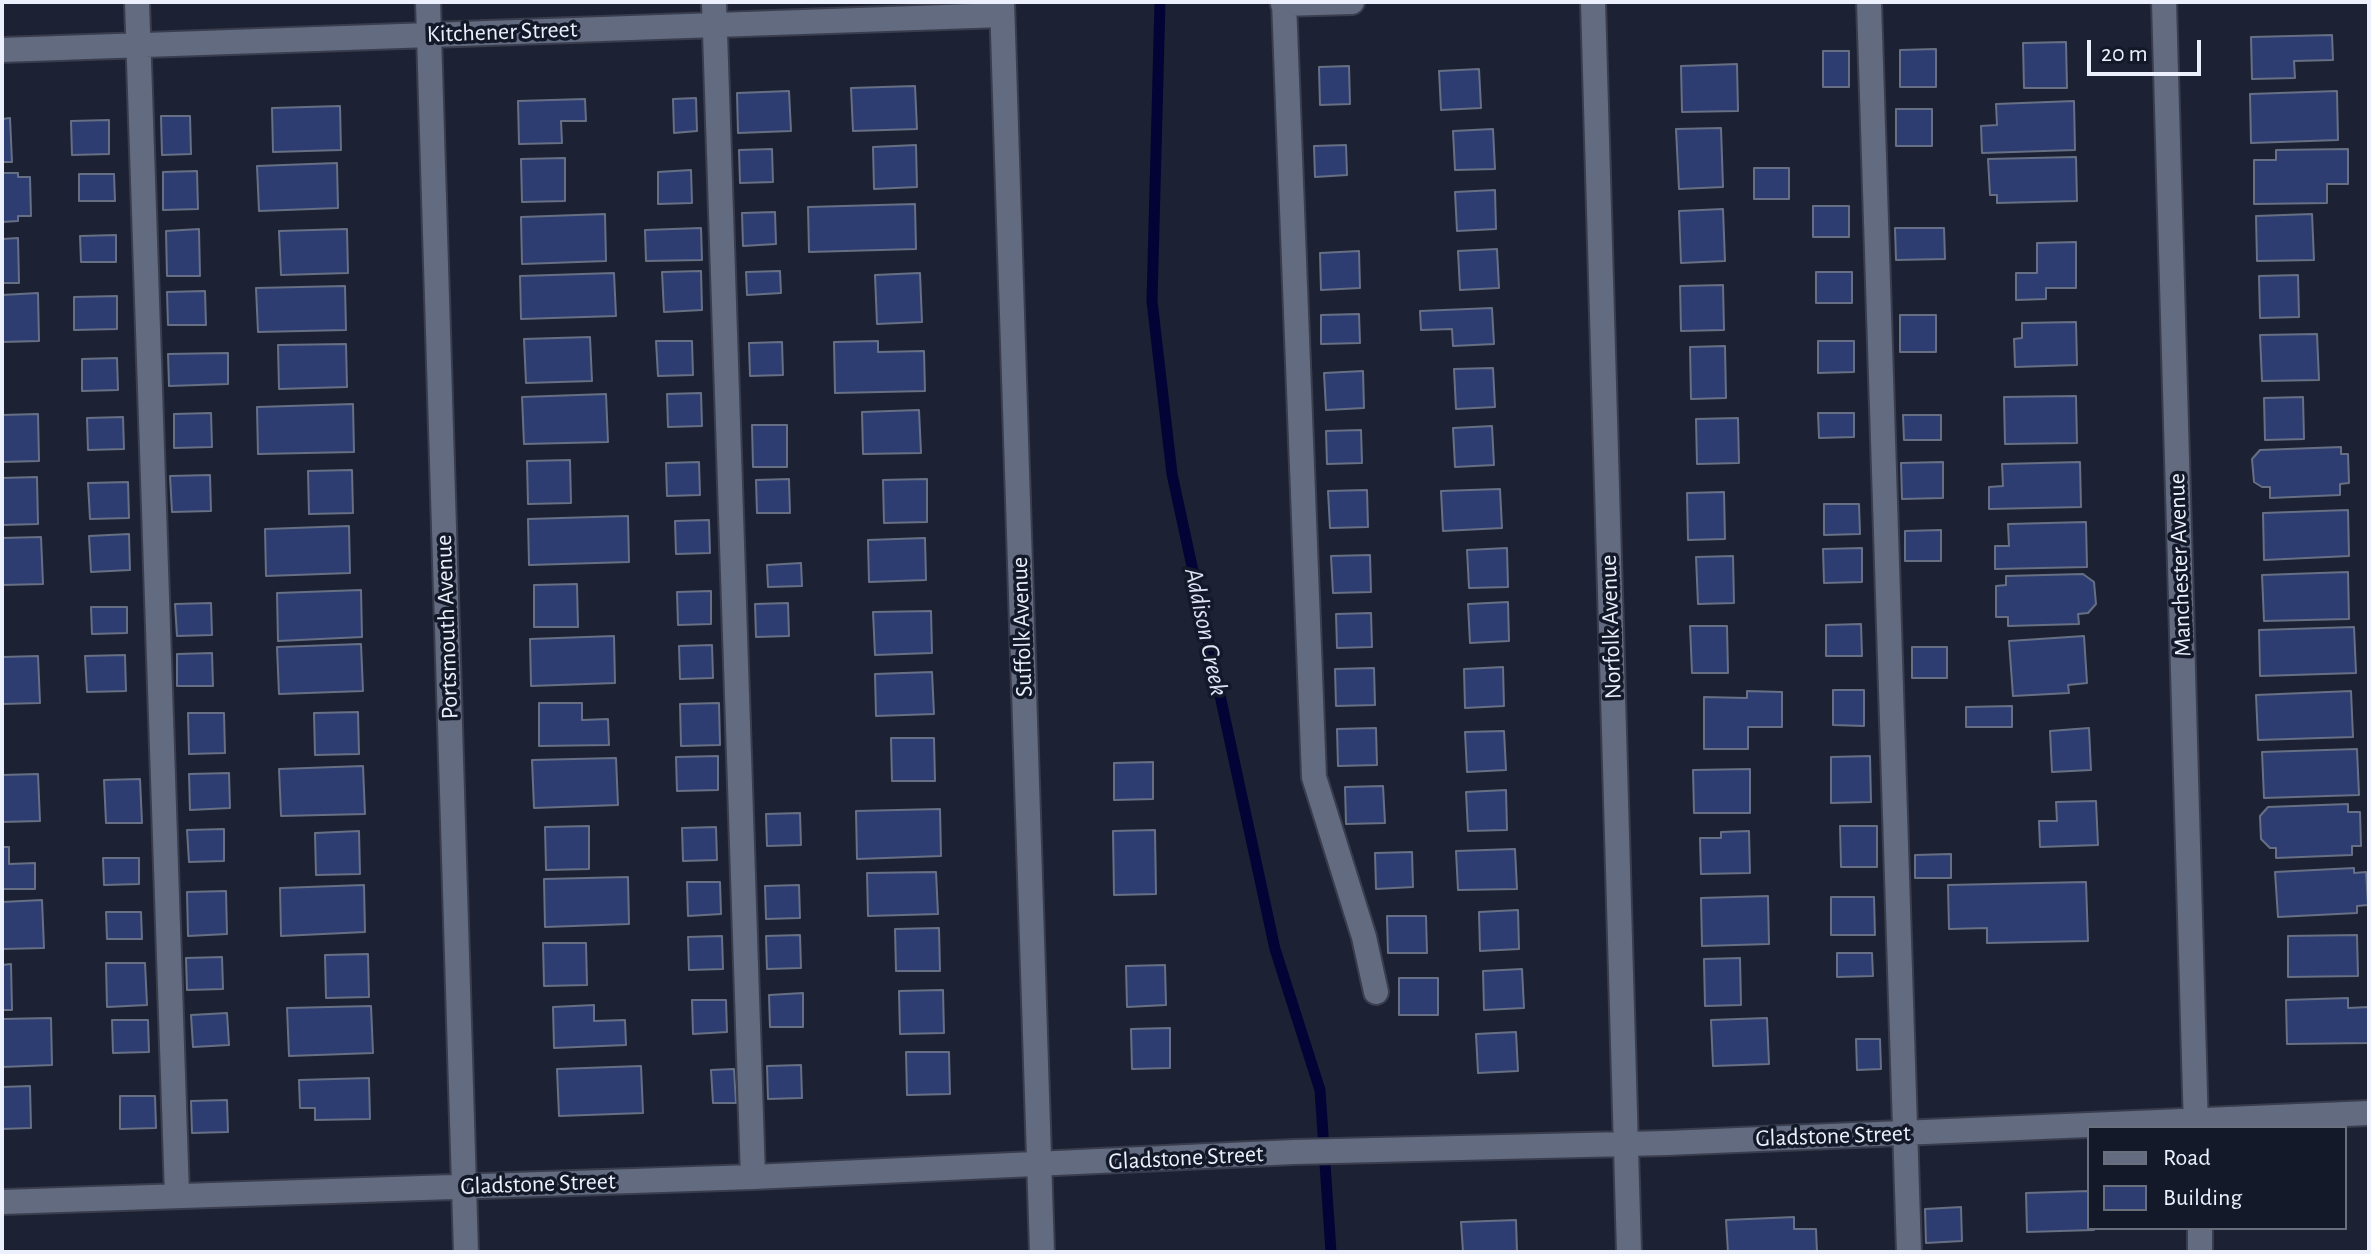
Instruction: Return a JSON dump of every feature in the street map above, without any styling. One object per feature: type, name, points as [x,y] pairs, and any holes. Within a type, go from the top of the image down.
[{"type":"street","points":[[137,2],[177,1195]]},
{"type":"street","name":"Portsmouth Avenue","points":[[428,2],[466,1252]]},
{"type":"street","points":[[1352,2],[1284,3],[1314,777],[1364,937],[1376,992]]},
{"type":"street","name":"Norfolk Avenue","points":[[1593,2],[1629,1252]]},
{"type":"street","points":[[1869,2],[1909,1252]]},
{"type":"street","name":"Manchester Avenue","points":[[2164,2],[2196,1124]]},
{"type":"street","name":"Kitchener Street","points":[[2,50],[429,35],[715,13],[1002,9]]},
{"type":"street","name":"Suffolk Avenue","points":[[1002,9],[1042,1252]]},
{"type":"street","points":[[715,13],[753,1177]]},
{"type":"street","name":"Gladstone Street","points":[[2131,1126],[2369,1113]]},
{"type":"street","name":"Gladstone Street","points":[[2,1202],[753,1177],[1294,1152],[2087,1127]]},
{"type":"street","points":[[2200,1230],[2200,1252]]},
{"type":"building","points":[[2332,35],[2333,60],[2294,61],[2295,78],[2252,79],[2251,37]]},
{"type":"building","points":[[2066,42],[2067,88],[2024,88],[2023,43]]},
{"type":"building","points":[[1936,49],[1936,87],[1900,87],[1900,50]]},
{"type":"building","points":[[1823,51],[1849,51],[1849,87],[1823,87]]},
{"type":"building","points":[[1737,64],[1738,111],[1682,112],[1681,66]]},
{"type":"building","points":[[1349,66],[1350,104],[1320,105],[1319,67]]},
{"type":"building","points":[[1479,69],[1481,108],[1441,110],[1439,71]]},
{"type":"building","points":[[915,86],[917,129],[853,131],[851,88]]},
{"type":"building","points":[[789,91],[791,131],[738,133],[737,93]]},
{"type":"building","points":[[2337,91],[2338,140],[2251,143],[2250,94]]},
{"type":"building","points":[[696,98],[697,131],[674,133],[673,99]]},
{"type":"building","points":[[585,99],[586,121],[561,121],[562,143],[519,144],[518,101]]},
{"type":"building","points":[[2074,101],[2075,150],[1982,153],[1981,126],[1997,125],[1996,104]]},
{"type":"building","points":[[340,106],[341,150],[273,152],[272,108]]},
{"type":"building","points":[[1896,109],[1932,109],[1932,146],[1896,146]]},
{"type":"building","points":[[161,116],[190,116],[191,154],[162,155]]},
{"type":"building","points":[[10,118],[12,162],[2,162],[2,119]]},
{"type":"building","points":[[109,120],[109,154],[72,155],[71,121]]},
{"type":"building","points":[[1721,128],[1723,187],[1679,189],[1676,129]]},
{"type":"building","points":[[1493,129],[1495,169],[1455,170],[1453,131]]},
{"type":"building","points":[[916,145],[917,187],[874,189],[873,147]]},
{"type":"building","points":[[1346,145],[1347,175],[1315,177],[1314,146]]},
{"type":"building","points":[[772,149],[773,182],[740,183],[739,150]]},
{"type":"building","points":[[2348,149],[2348,184],[2327,184],[2327,203],[2254,204],[2254,160],[2276,160],[2276,150]]},
{"type":"building","points":[[2076,157],[2077,201],[1997,203],[1997,195],[1990,195],[1988,159]]},
{"type":"building","points":[[565,158],[565,201],[522,202],[521,159]]},
{"type":"building","points":[[337,163],[338,208],[259,211],[257,166]]},
{"type":"building","points":[[1754,168],[1789,168],[1789,199],[1754,199]]},
{"type":"building","points":[[691,170],[692,203],[658,204],[658,172]]},
{"type":"building","points":[[197,171],[198,209],[163,210],[163,172]]},
{"type":"building","points":[[2,173],[30,177],[31,216],[18,216],[18,221],[2,222]]},
{"type":"building","points":[[79,174],[114,174],[115,201],[79,201]]},
{"type":"building","points":[[1495,190],[1496,229],[1457,231],[1455,192]]},
{"type":"building","points":[[915,204],[916,249],[809,252],[808,207]]},
{"type":"building","points":[[1813,206],[1849,206],[1849,237],[1813,237]]},
{"type":"building","points":[[1723,209],[1725,261],[1681,263],[1679,211]]},
{"type":"building","points":[[775,212],[776,244],[743,246],[742,213]]},
{"type":"building","points":[[605,214],[606,261],[522,264],[521,217]]},
{"type":"building","points":[[2312,214],[2314,260],[2257,261],[2256,216]]},
{"type":"building","points":[[701,228],[702,260],[646,261],[645,230]]},
{"type":"building","points":[[1895,228],[1944,228],[1945,259],[1896,260]]},
{"type":"building","points":[[199,229],[200,276],[167,276],[166,231]]},
{"type":"building","points":[[347,229],[348,273],[281,275],[279,231]]},
{"type":"building","points":[[116,235],[116,262],[81,262],[80,236]]},
{"type":"building","points":[[18,238],[19,283],[2,283],[2,239]]},
{"type":"building","points":[[2076,242],[2076,288],[2046,288],[2046,299],[2016,300],[2016,273],[2037,273],[2037,243]]},
{"type":"building","points":[[1497,249],[1499,288],[1460,290],[1458,251]]},
{"type":"building","points":[[1359,251],[1360,288],[1321,290],[1320,253]]},
{"type":"building","points":[[701,271],[702,310],[664,312],[662,272]]},
{"type":"building","points":[[780,271],[781,293],[747,295],[746,272]]},
{"type":"building","points":[[1816,272],[1852,272],[1852,303],[1816,303]]},
{"type":"building","points":[[614,273],[616,316],[521,319],[520,276]]},
{"type":"building","points":[[920,273],[922,322],[877,324],[875,275]]},
{"type":"building","points":[[2298,275],[2299,317],[2260,318],[2259,276]]},
{"type":"building","points":[[1723,285],[1724,330],[1681,331],[1680,286]]},
{"type":"building","points":[[345,286],[346,330],[258,332],[256,288]]},
{"type":"building","points":[[205,291],[206,325],[168,325],[167,292]]},
{"type":"building","points":[[38,293],[39,341],[2,342],[2,295]]},
{"type":"building","points":[[117,296],[117,329],[74,330],[74,297]]},
{"type":"building","points":[[1492,308],[1494,344],[1453,346],[1452,329],[1421,330],[1420,311]]},
{"type":"building","points":[[1359,314],[1360,343],[1321,344],[1321,315]]},
{"type":"building","points":[[1900,315],[1936,315],[1936,352],[1900,352]]},
{"type":"building","points":[[2076,322],[2077,365],[2015,367],[2014,339],[2022,338],[2022,323]]},
{"type":"building","points":[[2317,334],[2319,380],[2262,381],[2260,335]]},
{"type":"building","points":[[590,337],[592,381],[526,383],[524,339]]},
{"type":"building","points":[[656,341],[692,341],[693,375],[658,376]]},
{"type":"building","points":[[878,341],[878,352],[924,351],[925,391],[835,393],[834,342]]},
{"type":"building","points":[[1818,341],[1854,341],[1854,372],[1818,373]]},
{"type":"building","points":[[782,342],[783,375],[750,376],[749,343]]},
{"type":"building","points":[[346,344],[347,387],[279,389],[278,345]]},
{"type":"building","points":[[1725,346],[1726,398],[1691,399],[1690,347]]},
{"type":"building","points":[[228,353],[228,384],[169,386],[168,354]]},
{"type":"building","points":[[117,358],[118,390],[82,391],[82,359]]},
{"type":"building","points":[[1493,368],[1495,407],[1456,409],[1454,369]]},
{"type":"building","points":[[1363,371],[1364,408],[1326,410],[1324,373]]},
{"type":"building","points":[[701,393],[702,426],[668,427],[667,394]]},
{"type":"building","points":[[606,394],[608,442],[524,444],[522,397]]},
{"type":"building","points":[[2076,396],[2077,443],[2005,444],[2004,397]]},
{"type":"building","points":[[2303,397],[2304,439],[2265,440],[2264,398]]},
{"type":"building","points":[[353,404],[354,452],[258,454],[257,407]]},
{"type":"building","points":[[919,410],[921,453],[863,454],[862,412]]},
{"type":"building","points":[[211,413],[212,447],[174,448],[174,414]]},
{"type":"building","points":[[1818,413],[1854,413],[1854,437],[1819,438]]},
{"type":"building","points":[[38,414],[39,461],[2,462],[2,415]]},
{"type":"building","points":[[1903,415],[1941,415],[1941,440],[1904,440]]},
{"type":"building","points":[[123,417],[124,449],[88,450],[87,418]]},
{"type":"building","points":[[1738,418],[1739,463],[1697,464],[1696,419]]},
{"type":"building","points":[[752,425],[787,425],[787,467],[753,467]]},
{"type":"building","points":[[1492,426],[1494,465],[1455,467],[1453,428]]},
{"type":"building","points":[[1361,430],[1362,463],[1327,464],[1326,431]]},
{"type":"building","points":[[2341,447],[2341,454],[2348,454],[2349,483],[2340,484],[2340,495],[2270,498],[2270,487],[2254,482],[2252,459],[2260,450]]},
{"type":"building","points":[[570,460],[571,503],[528,504],[527,461]]},
{"type":"building","points":[[699,462],[700,495],[667,496],[666,463]]},
{"type":"building","points":[[1943,462],[1943,498],[1902,499],[1901,463]]},
{"type":"building","points":[[2080,462],[2081,507],[1989,509],[1989,487],[2003,486],[2002,464]]},
{"type":"building","points":[[352,470],[353,513],[309,514],[308,471]]},
{"type":"building","points":[[210,475],[211,511],[172,512],[170,476]]},
{"type":"building","points":[[37,477],[38,524],[2,525],[2,478]]},
{"type":"building","points":[[789,479],[790,513],[757,513],[756,480]]},
{"type":"building","points":[[927,479],[927,522],[884,523],[883,480]]},
{"type":"building","points":[[128,482],[129,518],[90,519],[88,483]]},
{"type":"building","points":[[1500,489],[1502,528],[1443,531],[1441,491]]},
{"type":"building","points":[[1367,490],[1368,527],[1330,528],[1328,491]]},
{"type":"building","points":[[1724,492],[1725,539],[1688,540],[1687,493]]},
{"type":"building","points":[[1824,504],[1859,504],[1860,534],[1824,535]]},
{"type":"building","points":[[2348,510],[2349,556],[2264,560],[2263,513]]},
{"type":"building","points":[[628,516],[629,562],[529,565],[528,519]]},
{"type":"building","points":[[709,520],[710,553],[676,554],[675,521]]},
{"type":"building","points":[[2086,522],[2087,567],[1995,569],[1995,546],[2009,546],[2008,524]]},
{"type":"building","points":[[349,526],[350,573],[266,576],[265,529]]},
{"type":"building","points":[[1941,530],[1941,561],[1905,561],[1905,531]]},
{"type":"building","points":[[129,534],[130,570],[91,572],[89,536]]},
{"type":"building","points":[[41,537],[43,584],[2,585],[2,538]]},
{"type":"building","points":[[925,538],[926,580],[869,582],[868,540]]},
{"type":"building","points":[[1507,548],[1508,587],[1469,588],[1467,550]]},
{"type":"building","points":[[1862,548],[1862,582],[1824,583],[1823,549]]},
{"type":"building","points":[[1370,555],[1371,592],[1333,593],[1331,556]]},
{"type":"building","points":[[1733,556],[1734,603],[1698,604],[1696,557]]},
{"type":"building","points":[[801,563],[802,586],[768,587],[767,565]]},
{"type":"building","points":[[2348,572],[2349,619],[2264,621],[2262,575]]},
{"type":"building","points":[[2083,574],[2094,582],[2096,604],[2088,613],[2078,614],[2079,624],[2008,626],[2008,617],[1996,617],[1996,586],[2006,585],[2006,576]]},
{"type":"building","points":[[577,584],[578,627],[534,627],[534,585]]},
{"type":"building","points":[[361,590],[362,637],[278,641],[277,593]]},
{"type":"building","points":[[711,591],[711,624],[678,625],[677,592]]},
{"type":"building","points":[[1508,602],[1509,641],[1470,643],[1468,604]]},
{"type":"building","points":[[211,603],[212,635],[177,636],[175,604]]},
{"type":"building","points":[[788,603],[789,636],[756,637],[755,604]]},
{"type":"building","points":[[91,607],[127,607],[127,633],[92,634]]},
{"type":"building","points":[[931,611],[932,653],[875,655],[873,612]]},
{"type":"building","points":[[1371,613],[1372,647],[1337,648],[1336,614]]},
{"type":"building","points":[[1861,624],[1862,656],[1826,656],[1826,625]]},
{"type":"building","points":[[1690,626],[1727,626],[1728,673],[1692,673]]},
{"type":"building","points":[[2354,627],[2356,673],[2260,676],[2259,630]]},
{"type":"building","points":[[614,636],[615,683],[531,686],[530,639]]},
{"type":"building","points":[[2084,636],[2087,683],[2068,685],[2069,693],[2013,696],[2009,641]]},
{"type":"building","points":[[361,644],[363,691],[279,694],[277,647]]},
{"type":"building","points":[[712,645],[713,678],[680,679],[679,646]]},
{"type":"building","points":[[1912,647],[1947,647],[1947,678],[1912,678]]},
{"type":"building","points":[[212,653],[213,686],[177,686],[177,654]]},
{"type":"building","points":[[125,655],[126,691],[87,692],[85,656]]},
{"type":"building","points":[[38,656],[40,703],[2,704],[2,657]]},
{"type":"building","points":[[1503,667],[1504,706],[1465,708],[1464,669]]},
{"type":"building","points":[[1374,668],[1375,705],[1336,706],[1335,669]]},
{"type":"building","points":[[932,672],[934,714],[876,716],[875,674]]},
{"type":"building","points":[[1833,690],[1864,690],[1864,726],[1833,725]]},
{"type":"building","points":[[1747,691],[1782,692],[1782,727],[1748,727],[1748,749],[1704,749],[1704,697],[1747,698]]},
{"type":"building","points":[[2351,691],[2353,737],[2258,740],[2256,695]]},
{"type":"building","points":[[539,703],[582,703],[582,720],[608,719],[609,745],[539,746]]},
{"type":"building","points":[[719,703],[720,745],[681,746],[680,704]]},
{"type":"building","points":[[2012,706],[2012,727],[1966,727],[1966,707]]},
{"type":"building","points":[[358,712],[359,754],[315,755],[314,713]]},
{"type":"building","points":[[188,713],[224,713],[225,753],[189,754]]},
{"type":"building","points":[[1376,728],[1377,765],[1338,766],[1337,729]]},
{"type":"building","points":[[2089,728],[2091,770],[2052,772],[2050,731]]},
{"type":"building","points":[[1504,731],[1506,770],[1467,772],[1465,732]]},
{"type":"building","points":[[891,738],[934,738],[935,781],[892,781]]},
{"type":"building","points":[[2357,749],[2359,795],[2264,798],[2262,752]]},
{"type":"building","points":[[718,756],[718,790],[677,791],[676,757]]},
{"type":"building","points":[[1870,756],[1871,802],[1831,803],[1831,757]]},
{"type":"building","points":[[616,758],[618,805],[534,808],[532,760]]},
{"type":"building","points":[[1153,762],[1153,799],[1114,800],[1114,763]]},
{"type":"building","points":[[363,766],[365,814],[281,816],[279,769]]},
{"type":"building","points":[[1750,769],[1750,813],[1694,813],[1693,770]]},
{"type":"building","points":[[229,773],[230,808],[190,810],[189,774]]},
{"type":"building","points":[[38,774],[40,821],[2,822],[2,775]]},
{"type":"building","points":[[140,779],[142,823],[106,823],[104,780]]},
{"type":"building","points":[[1383,786],[1385,823],[1346,824],[1345,787]]},
{"type":"building","points":[[1506,790],[1507,830],[1468,831],[1466,792]]},
{"type":"building","points":[[2096,801],[2098,845],[2040,847],[2039,821],[2057,821],[2056,802]]},
{"type":"building","points":[[2348,804],[2348,812],[2360,812],[2361,846],[2352,846],[2352,855],[2276,858],[2276,848],[2270,848],[2261,839],[2260,816],[2268,807]]},
{"type":"building","points":[[940,809],[941,856],[857,859],[856,811]]},
{"type":"building","points":[[800,813],[801,845],[767,846],[766,814]]},
{"type":"building","points":[[589,826],[589,869],[546,870],[545,827]]},
{"type":"building","points":[[1840,826],[1877,826],[1877,867],[1841,867]]},
{"type":"building","points":[[716,827],[717,860],[683,861],[682,828]]},
{"type":"building","points":[[224,829],[224,861],[189,862],[187,830]]},
{"type":"building","points":[[1155,830],[1156,894],[1114,895],[1113,831]]},
{"type":"building","points":[[359,831],[360,874],[316,875],[315,833]]},
{"type":"building","points":[[1749,831],[1750,873],[1701,874],[1700,838],[1721,838],[1721,832]]},
{"type":"building","points":[[2,847],[9,847],[9,864],[35,863],[35,889],[2,889]]},
{"type":"building","points":[[1515,849],[1517,889],[1458,890],[1456,851]]},
{"type":"building","points":[[1412,852],[1413,887],[1376,889],[1375,853]]},
{"type":"building","points":[[1951,854],[1951,878],[1915,878],[1915,855]]},
{"type":"building","points":[[103,858],[139,858],[139,884],[104,885]]},
{"type":"building","points":[[2354,868],[2354,873],[2366,872],[2368,905],[2357,906],[2357,913],[2278,917],[2275,872]]},
{"type":"building","points":[[936,872],[938,914],[868,916],[867,873]]},
{"type":"building","points":[[628,877],[629,924],[545,927],[544,879]]},
{"type":"building","points":[[687,882],[720,882],[721,914],[688,916]]},
{"type":"building","points":[[2086,882],[2088,941],[1987,943],[1987,928],[1949,929],[1948,885]]},
{"type":"building","points":[[364,885],[365,932],[281,936],[280,888]]},
{"type":"building","points":[[799,885],[800,918],[766,919],[765,886]]},
{"type":"building","points":[[226,891],[227,934],[188,936],[187,892]]},
{"type":"building","points":[[1768,896],[1769,944],[1702,946],[1701,898]]},
{"type":"building","points":[[1831,897],[1874,897],[1875,935],[1831,935]]},
{"type":"building","points":[[42,900],[44,948],[2,949],[2,902]]},
{"type":"building","points":[[1518,910],[1519,949],[1480,951],[1479,912]]},
{"type":"building","points":[[106,912],[141,912],[142,939],[107,939]]},
{"type":"building","points":[[1387,916],[1426,916],[1427,953],[1388,953]]},
{"type":"building","points":[[939,928],[940,971],[896,971],[895,929]]},
{"type":"building","points":[[800,935],[801,968],[767,969],[766,936]]},
{"type":"building","points":[[2357,935],[2358,976],[2288,977],[2288,936]]},
{"type":"building","points":[[722,936],[723,969],[689,970],[688,937]]},
{"type":"building","points":[[543,943],[586,943],[587,985],[544,986]]},
{"type":"building","points":[[1837,953],[1872,953],[1873,976],[1837,977]]},
{"type":"building","points":[[368,954],[369,997],[326,998],[325,955]]},
{"type":"building","points":[[222,957],[223,989],[187,990],[186,958]]},
{"type":"building","points":[[1740,958],[1741,1005],[1705,1006],[1704,959]]},
{"type":"building","points":[[106,963],[145,963],[147,1005],[107,1007]]},
{"type":"building","points":[[11,964],[12,1010],[2,1010],[2,965]]},
{"type":"building","points":[[1165,965],[1166,1005],[1127,1007],[1126,966]]},
{"type":"building","points":[[1522,969],[1524,1008],[1484,1010],[1483,971]]},
{"type":"building","points":[[1399,978],[1438,978],[1438,1015],[1399,1015]]},
{"type":"building","points":[[943,990],[944,1033],[900,1034],[899,991]]},
{"type":"building","points":[[803,993],[803,1027],[770,1027],[769,995]]},
{"type":"building","points":[[2348,998],[2348,1008],[2369,1007],[2369,1043],[2287,1044],[2286,1000]]},
{"type":"building","points":[[692,1000],[726,1000],[727,1032],[693,1034]]},
{"type":"building","points":[[594,1005],[594,1021],[625,1020],[626,1045],[554,1048],[553,1007]]},
{"type":"building","points":[[371,1006],[373,1053],[289,1056],[287,1008]]},
{"type":"building","points":[[227,1013],[229,1045],[193,1047],[191,1015]]},
{"type":"building","points":[[51,1018],[52,1065],[2,1067],[2,1019]]},
{"type":"building","points":[[1767,1018],[1769,1064],[1713,1066],[1711,1020]]},
{"type":"building","points":[[112,1020],[148,1020],[149,1052],[113,1053]]},
{"type":"building","points":[[1170,1028],[1170,1068],[1132,1069],[1131,1029]]},
{"type":"building","points":[[1516,1032],[1518,1071],[1478,1073],[1476,1034]]},
{"type":"building","points":[[1856,1039],[1880,1039],[1881,1069],[1857,1070]]},
{"type":"building","points":[[906,1052],[949,1052],[950,1094],[907,1095]]},
{"type":"building","points":[[801,1065],[802,1098],[768,1099],[767,1066]]},
{"type":"building","points":[[641,1066],[643,1113],[559,1116],[557,1069]]},
{"type":"building","points":[[734,1069],[736,1103],[713,1103],[711,1070]]},
{"type":"building","points":[[369,1078],[370,1119],[315,1120],[315,1108],[300,1108],[299,1080]]},
{"type":"building","points":[[30,1086],[31,1128],[2,1129],[2,1087]]},
{"type":"building","points":[[120,1096],[155,1096],[156,1128],[120,1129]]},
{"type":"building","points":[[227,1100],[228,1132],[192,1133],[191,1101]]},
{"type":"building","points":[[2087,1191],[2087,1230],[2094,1230],[2027,1232],[2026,1193]]},
{"type":"building","points":[[1961,1207],[1962,1241],[1926,1243],[1925,1209]]},
{"type":"building","points":[[1794,1217],[1794,1229],[1816,1229],[1817,1252],[1728,1252],[1726,1220]]},
{"type":"building","points":[[1516,1220],[1517,1252],[1463,1252],[1461,1222]]},
{"type":"waterway","name":"Addison Creek","points":[[1160,2],[1152,301],[1172,474],[1275,949],[1320,1090],[1331,1252]]}]
